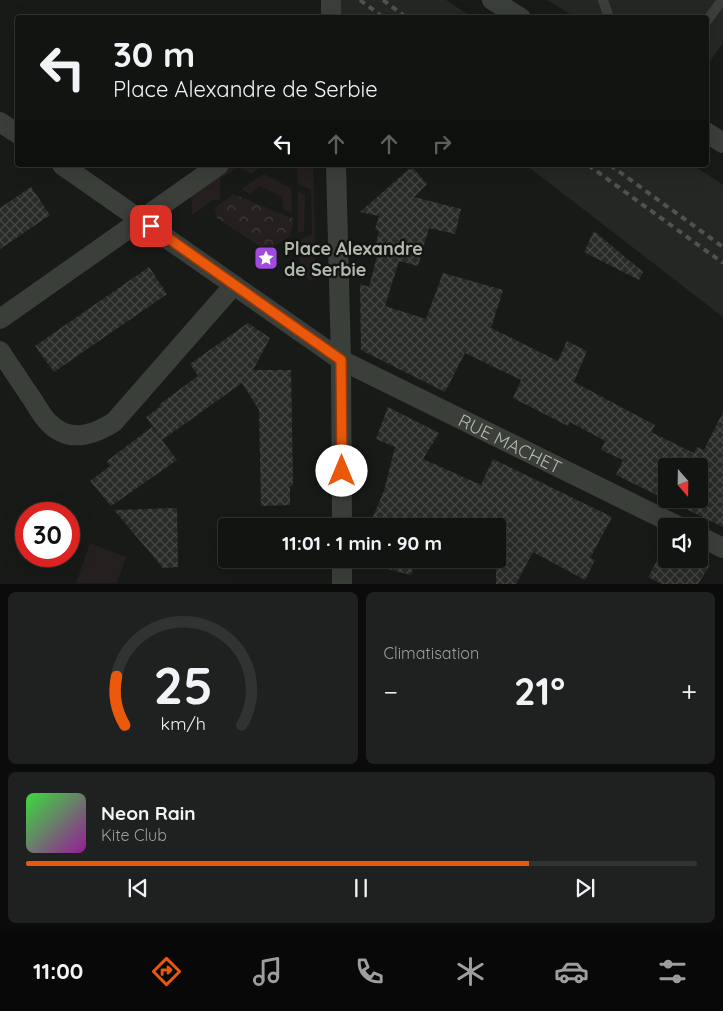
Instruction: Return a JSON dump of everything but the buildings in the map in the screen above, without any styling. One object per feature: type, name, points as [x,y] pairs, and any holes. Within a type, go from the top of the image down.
[{"type":"street","points":[[330,0],[331,15]]},
{"type":"street","points":[[492,0],[516,15]]},
{"type":"street","points":[[0,122],[15,132]]},
{"type":"street","points":[[709,134],[723,143]]},
{"type":"street","points":[[65,167],[341,360]]},
{"type":"street","points":[[0,319],[216,167]]},
{"type":"street","points":[[336,167],[341,360],[342,518]]},
{"type":"street","points":[[0,351],[47,421],[60,432],[88,435],[102,430],[114,422],[234,285]]},
{"type":"street","name":"RUE MACHET","points":[[341,360],[662,518]]},
{"type":"street","points":[[708,540],[723,548]]},
{"type":"street","points":[[342,568],[342,584]]},
{"type":"lane","points":[[603,0],[608,15]]},
{"type":"lane","points":[[709,18],[722,0]]},
{"type":"shaded area","points":[[330,0],[446,0],[469,15],[338,15]]},
{"type":"shaded area","points":[[547,0],[723,0],[723,43],[709,63],[709,15],[572,15]]},
{"type":"shaded area","points":[[529,167],[696,167],[723,185],[723,317]]},
{"type":"green space","points":[[226,167],[239,167],[220,179],[220,200],[213,200],[192,215],[191,192]]},
{"type":"green space","points":[[239,167],[262,167],[251,174]]},
{"type":"green space","points":[[297,167],[313,167],[316,277],[311,281],[300,274],[300,240],[312,234],[311,190],[298,184]]},
{"type":"green space","points":[[264,174],[291,188],[292,213],[283,209],[282,197],[260,186],[250,194],[241,189]]},
{"type":"green space","points":[[298,191],[305,195],[304,231],[298,233]]},
{"type":"green space","points":[[233,194],[294,219],[290,236],[267,251],[217,218],[215,208]]},
{"type":"green space","points":[[90,543],[126,557],[117,583],[76,583]]},
{"type":"railway","points":[[360,0],[380,15]]},
{"type":"railway","points":[[383,0],[403,15]]},
{"type":"railway","points":[[591,167],[723,263]]},
{"type":"railway","points":[[613,167],[723,247]]},
{"type":"place","name":"Place Alexandre de Serbie","points":[[266,258]]},
{"type":"route","points":[[151,226],[341,360],[342,471]]}]
